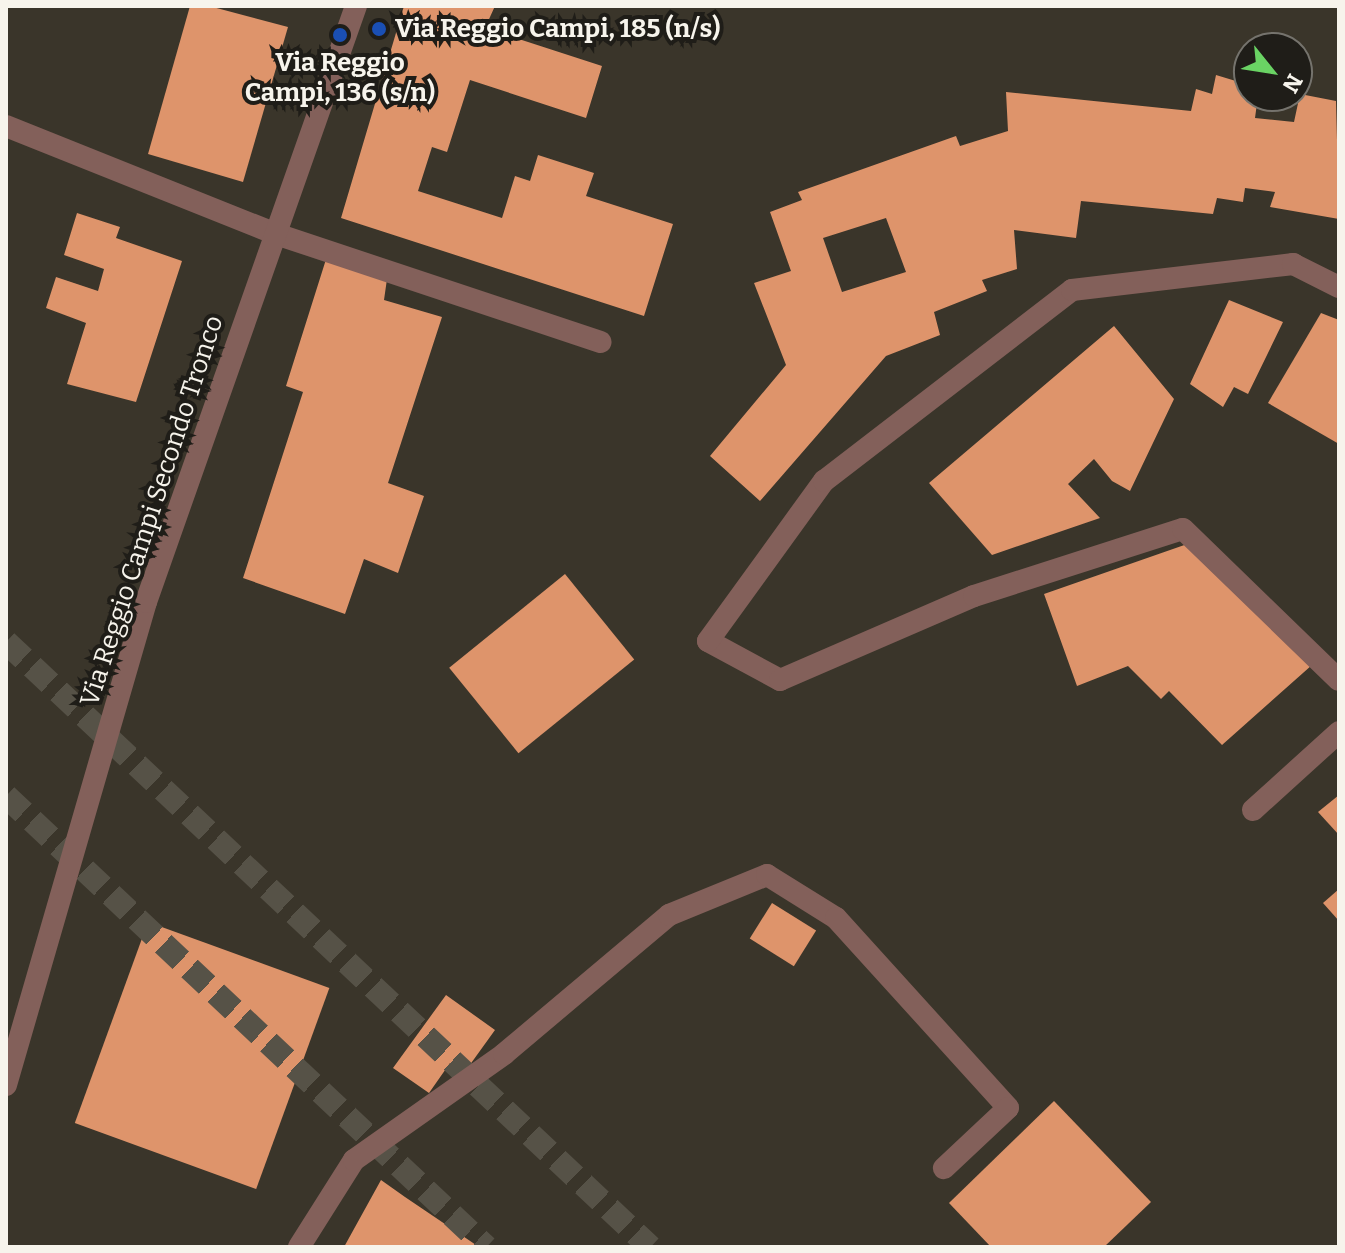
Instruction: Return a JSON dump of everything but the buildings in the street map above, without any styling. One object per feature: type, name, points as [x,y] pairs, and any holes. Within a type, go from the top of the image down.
[{"type":"street","name":"Via Reggio Campi Secondo Tronco","points":[[6,1085],[146,602],[356,6]]},
{"type":"street","points":[[6,126],[276,234],[600,342]]},
{"type":"street","points":[[1339,287],[1293,264],[1072,290],[824,481],[708,641],[780,680],[974,596],[1183,529],[1339,680]]},
{"type":"street","points":[[1253,810],[1339,732]]},
{"type":"street","points":[[299,1247],[354,1160],[504,1054],[669,915],[767,875],[836,918],[1008,1108],[944,1168]]},
{"type":"tunnel","points":[[6,642],[650,1247]]},
{"type":"tunnel","points":[[6,796],[486,1247]]},
{"type":"place","name":"Via Reggio Campi, 185 (n/s)","points":[[379,29]]},
{"type":"place","name":"Via Reggio Campi, 136 (s/n)","points":[[340,35]]}]
